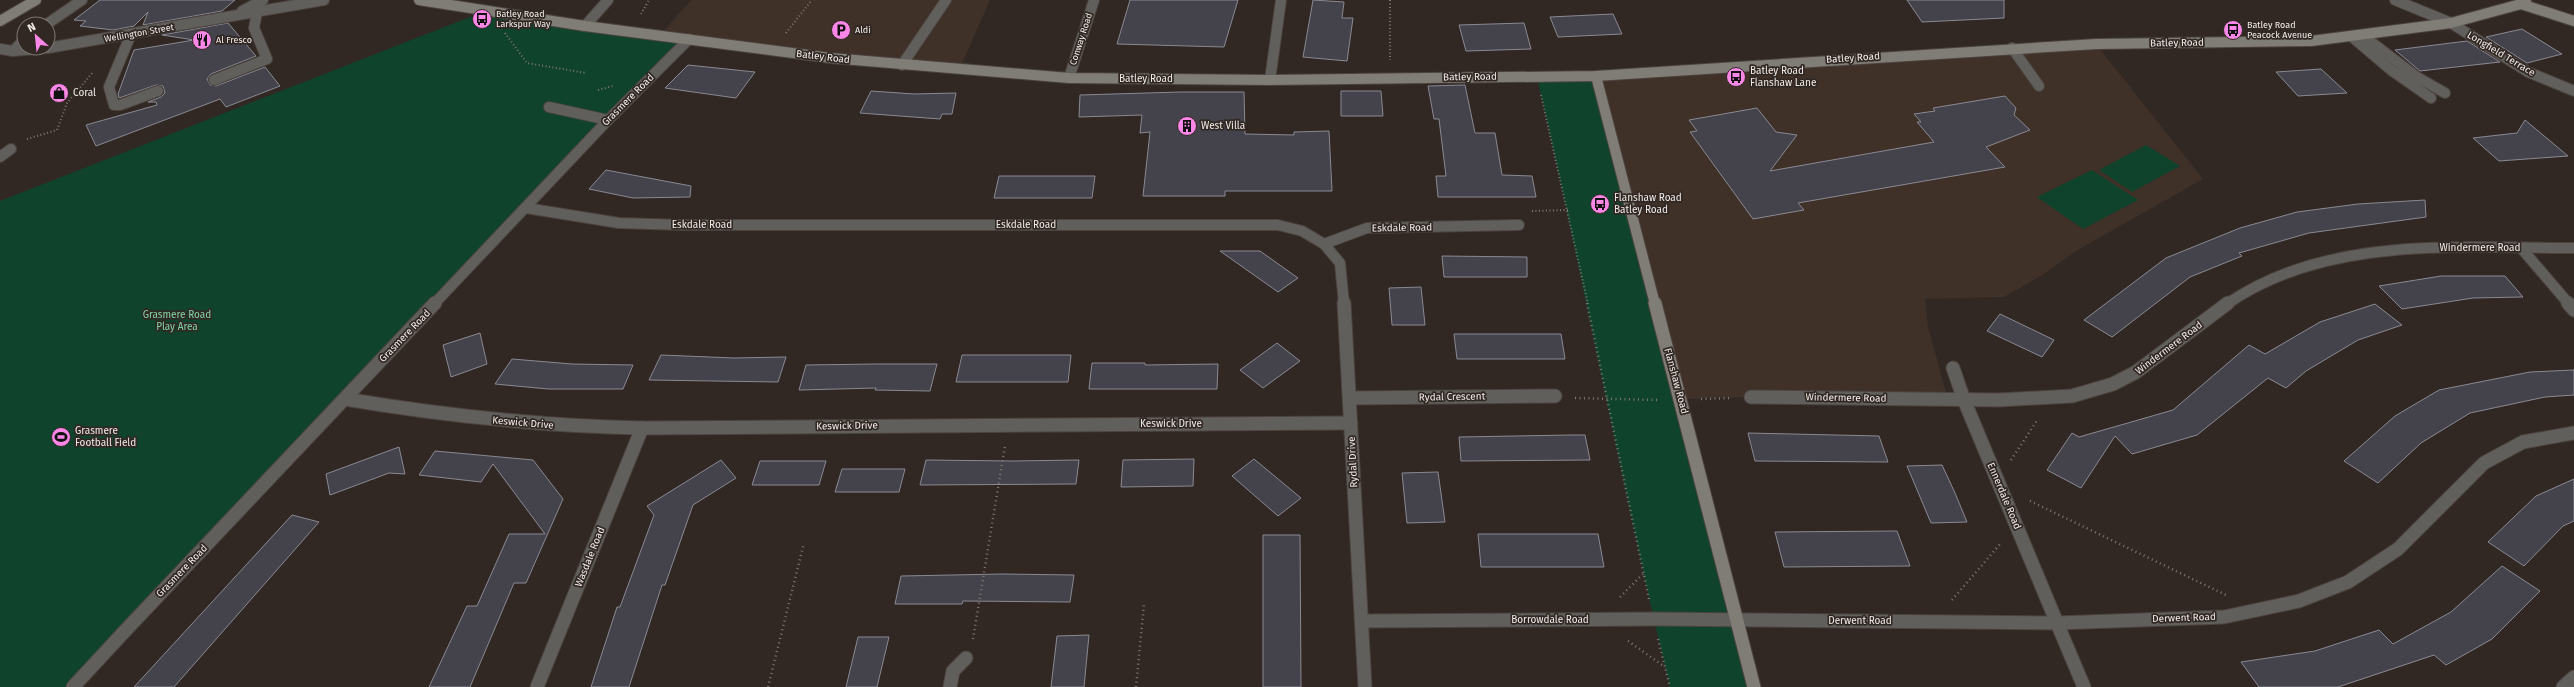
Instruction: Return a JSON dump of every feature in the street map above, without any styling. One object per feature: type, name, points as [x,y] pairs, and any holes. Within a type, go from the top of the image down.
[{"type":"street","points":[[0,21],[36,0]]},
{"type":"street","points":[[56,18],[82,0]]},
{"type":"street","name":"Wellington Street","points":[[230,17],[263,0]]},
{"type":"street","name":"Wellington Street","points":[[56,46],[324,0]]},
{"type":"street","name":"Batley Road","points":[[419,0],[585,26],[902,65],[1069,78],[1270,80],[1596,76],[2012,48],[2096,44],[2311,41],[2450,23],[2523,2]]},
{"type":"street","points":[[585,26],[608,0]]},
{"type":"street","points":[[902,65],[946,0]]},
{"type":"street","name":"Conway Road","points":[[1069,78],[1094,0]]},
{"type":"street","points":[[1270,80],[1281,0]]},
{"type":"street","name":"Longfield Terrace","points":[[2395,0],[2450,23],[2528,72],[2574,91]]},
{"type":"street","points":[[2523,2],[2574,21]]},
{"type":"street","points":[[214,80],[266,59],[254,28],[257,12]]},
{"type":"street","points":[[131,34],[109,87],[114,105],[120,105],[158,91]]},
{"type":"street","points":[[2362,34],[2417,77],[2446,93]]},
{"type":"street","points":[[2351,36],[2392,70],[2431,98]]},
{"type":"street","name":"Grasmere Road","points":[[73,687],[608,120],[689,39]]},
{"type":"street","points":[[13,51],[16,48]]},
{"type":"street","points":[[2012,48],[2039,86]]},
{"type":"street","name":"Wellington Street","points":[[0,50],[16,51]]},
{"type":"street","name":"Flanshaw Road","points":[[1596,76],[1681,399],[1754,687]]},
{"type":"street","points":[[550,107],[608,120]]},
{"type":"street","points":[[0,157],[12,149]]},
{"type":"street","name":"Eskdale Road","points":[[526,208],[619,223],[683,225],[1278,225],[1296,227],[1312,234],[1324,244],[1367,228],[1519,226]]},
{"type":"street","name":"Rydal Drive","points":[[1324,244],[1340,263],[1342,273],[1365,687]]},
{"type":"street","name":"Windermere Road","points":[[1751,397],[1964,400],[2052,397],[2087,393],[2116,384],[2142,371],[2232,301],[2259,285],[2304,268],[2362,254],[2438,248],[2574,248]]},
{"type":"street","points":[[2522,249],[2574,310]]},
{"type":"street","name":"Ennerdale Road","points":[[1953,368],[1964,400],[2084,687]]},
{"type":"street","name":"Rydal Crescent","points":[[1350,398],[1554,396]]},
{"type":"street","name":"Keswick Drive","points":[[345,399],[432,414],[547,425],[642,428],[1009,424],[1351,424]]},
{"type":"street","name":"Wasdale Road","points":[[537,687],[642,428]]},
{"type":"street","name":"Derwent Road","points":[[1737,620],[2057,623],[2224,617],[2260,611],[2299,601],[2348,582],[2398,549],[2484,463],[2524,442],[2574,433]]},
{"type":"street","name":"Borrowdale Road","points":[[1362,621],[1654,619],[1737,620]]},
{"type":"street","points":[[950,687],[953,671],[966,658]]},
{"type":"street","points":[[2563,687],[2574,677]]},
{"type":"path","points":[[1390,0],[1390,78]]},
{"type":"path","points":[[772,50],[811,1]]},
{"type":"path","points":[[488,10],[527,63],[586,73]]},
{"type":"path","points":[[12,149],[22,140],[57,130],[66,103],[95,69]]},
{"type":"path","points":[[1537,77],[1568,210],[1607,400],[1670,687]]},
{"type":"path","points":[[1519,226],[1528,211],[1568,210]]},
{"type":"path","points":[[1554,396],[1607,400],[1751,397]]},
{"type":"path","points":[[2052,397],[1999,484],[2260,611]]},
{"type":"path","points":[[966,658],[975,632],[1009,424]]},
{"type":"path","points":[[1934,622],[2016,525]]},
{"type":"path","points":[[768,687],[804,543]]},
{"type":"path","points":[[1136,687],[1144,604]]},
{"type":"shaded area","name":"Aldi","points":[[691,0],[990,0],[961,66],[662,33]]},
{"type":"shaded area","points":[[2096,44],[2203,179],[2076,251],[2041,276],[2004,297],[1925,299],[1928,327],[1948,399],[1751,397],[1681,399],[1596,76]]},
{"type":"green space","name":"Grasmere Road Play Area","points":[[488,10],[689,39],[73,687],[0,687],[0,201]]},
{"type":"green space","points":[[1596,76],[1754,687],[1670,687],[1635,535],[1571,230],[1537,77]]},
{"type":"green space","points":[[2146,145],[2180,166],[2132,192],[2099,170]]},
{"type":"green space","points":[[2092,170],[2138,200],[2083,229],[2037,197]]},
{"type":"building","points":[[100,0],[235,0],[222,11],[143,25],[148,12],[134,26],[113,30],[80,26],[86,21],[74,20]]},
{"type":"building","points":[[1130,0],[1238,0],[1224,47],[1117,44]]},
{"type":"building","points":[[1313,0],[1344,2],[1342,18],[1353,18],[1347,61],[1303,57]]},
{"type":"building","points":[[1907,0],[2004,0],[2004,18],[1922,22]]},
{"type":"building","points":[[1613,14],[1622,34],[1558,37],[1550,17]]},
{"type":"building","points":[[228,23],[256,56],[211,74],[207,79],[210,85],[216,86],[265,67],[280,86],[226,107],[220,99],[96,146],[86,125],[157,105],[156,102],[148,102],[161,97],[165,93],[163,86],[156,85],[119,98],[118,94],[134,50],[194,40],[162,35]]},
{"type":"building","points":[[1524,23],[1531,49],[1466,51],[1459,25]]},
{"type":"building","points":[[2522,29],[2562,54],[2527,63],[2486,37]]},
{"type":"building","points":[[2467,41],[2500,62],[2420,71],[2395,50]]},
{"type":"building","points":[[688,65],[755,72],[736,98],[665,88]]},
{"type":"building","points":[[2321,69],[2347,93],[2298,96],[2276,72]]},
{"type":"building","points":[[1465,85],[1475,133],[1495,133],[1502,175],[1532,176],[1536,197],[1438,197],[1436,176],[1446,176],[1439,119],[1434,119],[1428,86]]},
{"type":"building","points":[[871,91],[914,94],[956,93],[952,114],[942,114],[940,119],[860,113]]},
{"type":"building","points":[[1341,91],[1381,91],[1383,116],[1341,116]]},
{"type":"building","points":[[1244,92],[1245,134],[1294,135],[1294,132],[1329,131],[1332,191],[1225,191],[1225,196],[1143,196],[1150,132],[1140,133],[1142,115],[1079,117],[1080,95]]},
{"type":"building","points":[[2005,96],[2016,108],[2014,115],[2030,130],[1986,147],[2005,167],[1798,203],[1804,210],[1753,219],[1690,132],[1697,131],[1689,120],[1757,108],[1776,132],[1797,135],[1770,171],[1934,142],[1917,122],[1921,122],[1914,114],[1935,111],[1933,108]]},
{"type":"building","points":[[2525,120],[2568,156],[2499,161],[2473,138],[2517,133]]},
{"type":"building","points":[[606,170],[691,186],[690,197],[633,198],[589,189]]},
{"type":"building","points":[[999,176],[1095,176],[1092,198],[994,198]]},
{"type":"building","points":[[2425,200],[2426,217],[2309,233],[2239,253],[2242,256],[2190,277],[2112,337],[2084,320],[2166,258],[2240,228],[2297,212],[2358,204]]},
{"type":"building","points":[[1220,251],[1260,251],[1298,278],[1278,292]]},
{"type":"building","points":[[1442,256],[1527,257],[1527,277],[1444,277]]},
{"type":"building","points":[[2441,276],[2505,276],[2523,297],[2473,298],[2402,309],[2379,286]]},
{"type":"building","points":[[1421,287],[1425,325],[1392,325],[1389,288]]},
{"type":"building","points":[[2375,304],[2402,325],[2358,340],[2306,371],[2286,388],[2268,378],[2197,435],[2132,454],[2115,436],[2081,488],[2047,470],[2072,433],[2079,437],[2173,410],[2249,345],[2265,354],[2320,322]]},
{"type":"building","points":[[2000,314],[2054,340],[2042,357],[1987,331]]},
{"type":"building","points":[[480,333],[487,364],[451,377],[443,345]]},
{"type":"building","points":[[1454,334],[1561,334],[1565,359],[1457,359]]},
{"type":"building","points":[[1277,343],[1300,361],[1263,388],[1240,370]]},
{"type":"building","points":[[661,355],[734,358],[786,357],[778,382],[649,380]]},
{"type":"building","points":[[962,355],[1071,355],[1068,382],[956,382]]},
{"type":"building","points":[[512,359],[572,364],[633,365],[623,389],[548,389],[495,384]]},
{"type":"building","points":[[1092,363],[1145,363],[1145,365],[1218,364],[1217,389],[1089,389]]},
{"type":"building","points":[[937,364],[930,391],[875,390],[876,388],[799,390],[806,365]]},
{"type":"building","points":[[2574,370],[2574,395],[2545,397],[2470,413],[2421,443],[2378,483],[2344,461],[2395,416],[2439,390],[2530,372]]},
{"type":"building","points":[[1748,433],[1879,436],[1888,462],[1755,461]]},
{"type":"building","points":[[1585,435],[1590,460],[1461,461],[1459,437]]},
{"type":"building","points":[[399,447],[405,474],[389,473],[330,495],[326,474]]},
{"type":"building","points":[[435,451],[533,460],[563,499],[526,583],[514,583],[470,687],[429,687],[467,606],[477,606],[509,534],[545,534],[493,464],[481,482],[419,475]]},
{"type":"building","points":[[1194,459],[1193,486],[1121,487],[1123,460]]},
{"type":"building","points":[[1254,459],[1301,498],[1278,516],[1232,476]]},
{"type":"building","points":[[721,460],[736,478],[693,505],[665,585],[662,585],[629,687],[591,687],[617,607],[620,607],[654,515],[647,506]]},
{"type":"building","points":[[926,460],[1079,460],[1076,484],[920,485]]},
{"type":"building","points":[[760,461],[826,461],[819,485],[752,485]]},
{"type":"building","points":[[1942,465],[1967,522],[1931,523],[1907,466]]},
{"type":"building","points":[[842,469],[905,469],[899,492],[835,492]]},
{"type":"building","points":[[1438,472],[1445,522],[1407,523],[1402,473]]},
{"type":"building","points":[[2574,479],[2574,521],[2563,526],[2524,566],[2488,542],[2536,496]]},
{"type":"building","points":[[292,515],[319,522],[174,687],[134,687]]},
{"type":"building","points":[[1897,531],[1910,566],[1784,567],[1775,532]]},
{"type":"building","points":[[1478,534],[1598,534],[1604,567],[1481,567]]},
{"type":"building","points":[[1263,535],[1300,535],[1301,687],[1263,687]]},
{"type":"building","points":[[2502,566],[2540,591],[2492,639],[2446,665],[2434,655],[2338,687],[2259,687],[2241,662],[2315,651],[2379,630],[2393,644],[2451,612]]},
{"type":"building","points":[[1002,574],[1074,575],[1070,602],[963,601],[962,604],[895,604],[901,576]]},
{"type":"building","points":[[1089,635],[1084,687],[1051,687],[1057,636]]},
{"type":"building","points":[[858,637],[889,637],[877,687],[846,687]]},
{"type":"place","name":"Batley Road Larkspur Way","points":[[482,19]]},
{"type":"place","name":"Aldi","points":[[841,30]]},
{"type":"place","name":"Batley Road Peacock Avenue","points":[[2233,30]]},
{"type":"place","name":"Al Fresco","points":[[202,40]]},
{"type":"place","name":"Batley Road Flanshaw Lane","points":[[1736,77]]},
{"type":"place","name":"Coral","points":[[59,93]]},
{"type":"place","name":"West Villa","points":[[1187,126]]},
{"type":"place","name":"Flanshaw Road Batley Road","points":[[1600,204]]},
{"type":"place","name":"Grasmere Football Field","points":[[61,437]]}]
